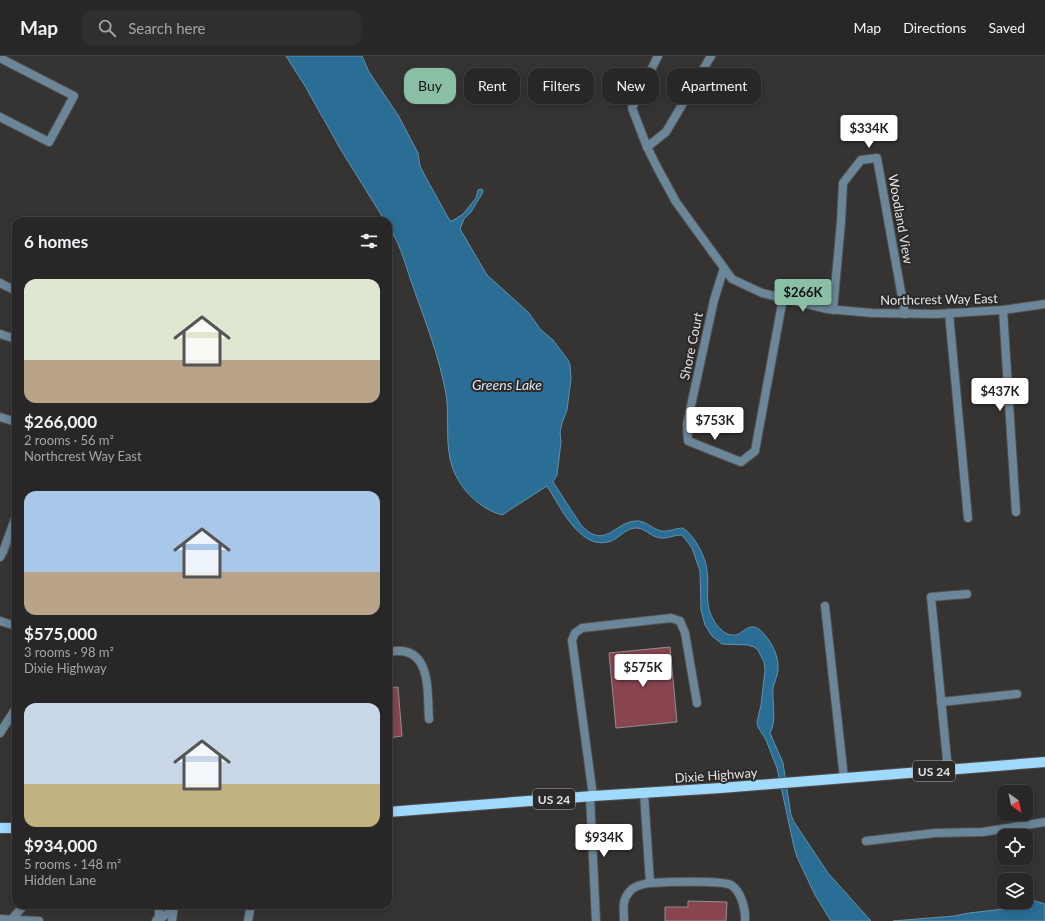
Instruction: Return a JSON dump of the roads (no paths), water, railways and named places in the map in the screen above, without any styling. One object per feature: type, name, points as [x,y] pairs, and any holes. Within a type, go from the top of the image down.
[{"type":"main road","name":"Dixie Highway","points":[[392,812],[592,796],[720,788],[1045,762]]},
{"type":"main road","points":[[0,828],[12,828]]},
{"type":"street","points":[[658,56],[632,108],[647,147],[666,132],[711,56]]},
{"type":"street","points":[[0,58],[74,96],[49,142],[0,117]]},
{"type":"street","name":"Northcrest Way East","points":[[647,147],[676,202],[732,279],[762,293],[833,310],[872,313],[949,313],[1003,310],[1045,304]]},
{"type":"street","name":"Woodland View","points":[[833,310],[841,222],[842,183],[861,160],[877,158],[905,314]]},
{"type":"street","name":"Shore Court","points":[[724,268],[714,300],[686,424],[688,441],[741,462],[755,451],[783,298]]},
{"type":"street","points":[[0,283],[12,289]]},
{"type":"street","points":[[1003,310],[1016,512]]},
{"type":"street","points":[[949,313],[968,518]]},
{"type":"street","points":[[0,334],[12,338]]},
{"type":"street","points":[[0,417],[12,421]]},
{"type":"street","points":[[0,557],[12,527]]},
{"type":"street","points":[[948,770],[931,597],[967,594]]},
{"type":"street","points":[[825,606],[844,778]]},
{"type":"street","points":[[596,921],[592,796],[572,640],[575,633],[582,628],[589,627],[671,618],[680,621],[685,633],[697,703]]},
{"type":"street","points":[[0,621],[12,625]]},
{"type":"street","points":[[392,651],[399,650],[411,653],[420,661],[426,675],[428,719]]},
{"type":"street","points":[[941,702],[1017,694]]},
{"type":"street","points":[[0,733],[12,714]]},
{"type":"street","points":[[644,793],[650,883]]},
{"type":"street","points":[[866,841],[935,833],[983,832],[1045,822]]},
{"type":"street","points":[[624,921],[624,899],[632,888],[650,883],[718,882],[731,886],[740,897],[746,912],[745,921]]},
{"type":"street","points":[[11,920],[21,909]]},
{"type":"street","points":[[157,921],[159,917],[159,909]]},
{"type":"street","points":[[157,921],[171,909]]},
{"type":"street","points":[[172,921],[174,909]]},
{"type":"street","points":[[248,921],[250,909]]},
{"type":"street","points":[[0,919],[39,921]]},
{"type":"water","name":"Greens Lake","points":[[286,56],[362,56],[369,72],[398,115],[418,153],[420,166],[450,221],[463,214],[476,198],[478,190],[482,189],[482,194],[471,212],[464,219],[460,229],[487,275],[528,312],[541,330],[553,340],[570,365],[571,379],[567,410],[560,432],[561,442],[557,475],[553,482],[581,525],[589,532],[597,535],[609,533],[628,523],[636,521],[643,522],[662,531],[683,528],[696,541],[705,560],[708,576],[709,609],[718,627],[726,633],[736,635],[748,628],[756,627],[773,646],[778,661],[778,673],[773,688],[774,718],[770,733],[783,763],[791,815],[794,822],[828,873],[871,921],[831,921],[815,895],[797,857],[777,768],[766,740],[758,727],[757,722],[761,705],[765,670],[764,662],[758,650],[754,647],[748,645],[722,644],[712,636],[705,625],[701,610],[700,571],[692,548],[683,536],[678,535],[660,538],[641,529],[635,528],[628,530],[612,541],[598,542],[588,539],[579,533],[564,514],[547,486],[502,515],[486,508],[472,498],[456,477],[450,460],[447,403],[443,379],[431,337],[404,259],[392,232],[392,217],[383,217],[341,150],[305,86]]},
{"type":"water","points":[[1033,900],[1045,904],[1045,921],[893,921],[954,916],[1004,909],[1033,909]]}]
